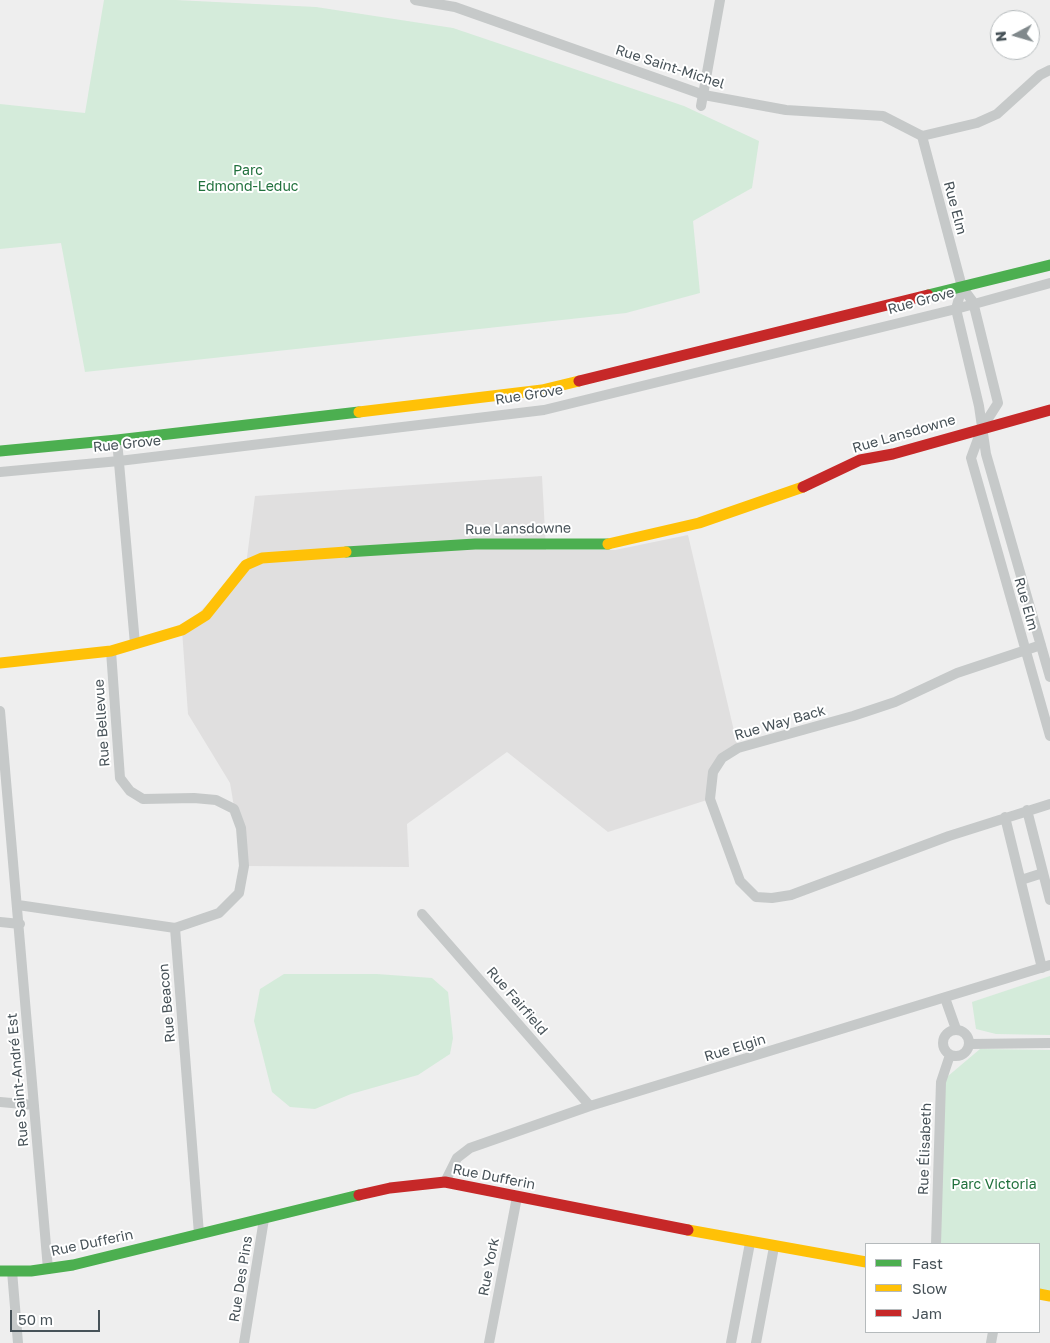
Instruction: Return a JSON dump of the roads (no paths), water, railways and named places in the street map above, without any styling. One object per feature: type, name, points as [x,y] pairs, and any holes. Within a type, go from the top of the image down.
[{"type":"street","name":"Rue Saint-Michel","points":[[415,0],[456,7],[704,95],[786,110],[883,116],[922,136]]},
{"type":"street","points":[[701,106],[720,0]]},
{"type":"street","points":[[922,136],[977,123],[997,114],[1040,75],[1050,70]]},
{"type":"street","name":"Rue Elm","points":[[922,136],[962,287],[974,302],[998,403],[982,428],[971,458],[1025,649],[1046,711],[1050,736]]},
{"type":"street","name":"Rue Grove","points":[[0,451],[117,440],[542,390],[1050,265]]},
{"type":"street","name":"Rue Grove","points":[[0,472],[119,461],[544,410],[1050,283]]},
{"type":"street","name":"Rue Elm","points":[[962,287],[956,308],[986,454],[1050,678]]},
{"type":"street","name":"Rue Lansdowne","points":[[0,663],[111,651],[182,630],[206,615],[246,565],[262,558],[475,544],[608,544],[699,523],[804,487],[860,460],[893,454],[1050,410]]},
{"type":"street","points":[[117,440],[135,644]]},
{"type":"street","name":"Rue Elm","points":[[1001,566],[1016,561]]},
{"type":"street","name":"Rue Way Back","points":[[1005,816],[905,851],[791,895],[756,896],[740,881],[710,800],[713,772],[722,758],[738,748],[853,716],[895,702],[957,673],[1041,645]]},
{"type":"street","name":"Rue Bellevue","points":[[111,651],[120,778],[130,791],[143,799],[194,798],[216,800],[234,809],[241,828],[244,866],[238,893],[219,913],[175,928]]},
{"type":"street","name":"Rue Saint-André Est","points":[[0,710],[1,744],[20,924],[48,1268]]},
{"type":"street","points":[[1046,967],[1005,816],[1050,804]]},
{"type":"street","points":[[1027,810],[1050,900]]},
{"type":"street","points":[[1021,880],[1043,873]]},
{"type":"street","points":[[18,905],[175,928]]},
{"type":"street","name":"Rue Fairfield","points":[[422,914],[590,1106]]},
{"type":"street","points":[[0,922],[20,924]]},
{"type":"street","name":"Rue Beacon","points":[[175,928],[199,1234]]},
{"type":"street","name":"Rue Elgin","points":[[445,1182],[457,1158],[470,1148],[590,1106],[1046,967]]},
{"type":"street","points":[[944,998],[956,1029],[966,1034],[970,1044]]},
{"type":"street","points":[[956,1029],[948,1033],[943,1042],[944,1048],[950,1055],[956,1056],[965,1053],[970,1044]]},
{"type":"street","points":[[970,1044],[1050,1043]]},
{"type":"street","name":"Rue Élisabeth","points":[[936,1243],[941,1082],[950,1055]]},
{"type":"street","points":[[0,1102],[34,1105]]},
{"type":"street","name":"Rue Dufferin","points":[[6,1271],[48,1268],[390,1188],[445,1182],[750,1243],[865,1262]]},
{"type":"street","name":"Rue York","points":[[489,1343],[516,1197]]},
{"type":"street","name":"Rue Des Pins","points":[[244,1343],[264,1219]]},
{"type":"street","points":[[730,1343],[750,1243]]},
{"type":"street","points":[[756,1343],[774,1247]]},
{"type":"street","points":[[6,1271],[18,1343]]},
{"type":"park label","name":"Parc Edmond-Leduc","points":[[248,180]]},
{"type":"park label","name":"Parc Victoria","points":[[994,1185]]}]
